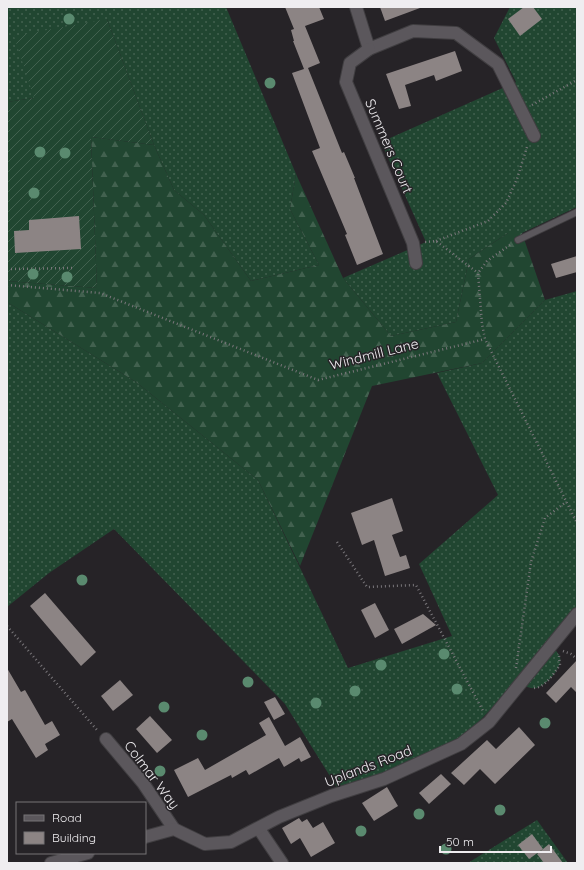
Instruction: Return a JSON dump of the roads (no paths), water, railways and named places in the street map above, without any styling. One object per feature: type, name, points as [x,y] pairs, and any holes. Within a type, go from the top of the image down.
[{"type":"street","points":[[356,7],[369,49]]},
{"type":"street","name":"Summers Court","points":[[416,263],[413,243],[346,82],[350,63],[369,49],[413,31],[456,33],[498,64],[534,136]]},
{"type":"street","name":"Uplands Road","points":[[174,829],[205,844],[231,842],[259,829],[279,817],[331,796],[384,779],[461,744],[489,722],[577,614]]},
{"type":"street","name":"Colmar Way","points":[[106,739],[143,783],[174,829]]},
{"type":"street","points":[[146,837],[174,829]]},
{"type":"street","points":[[259,829],[282,863]]},
{"type":"street","points":[[51,863],[84,854]]},
{"type":"lane","points":[[518,240],[577,212]]}]
